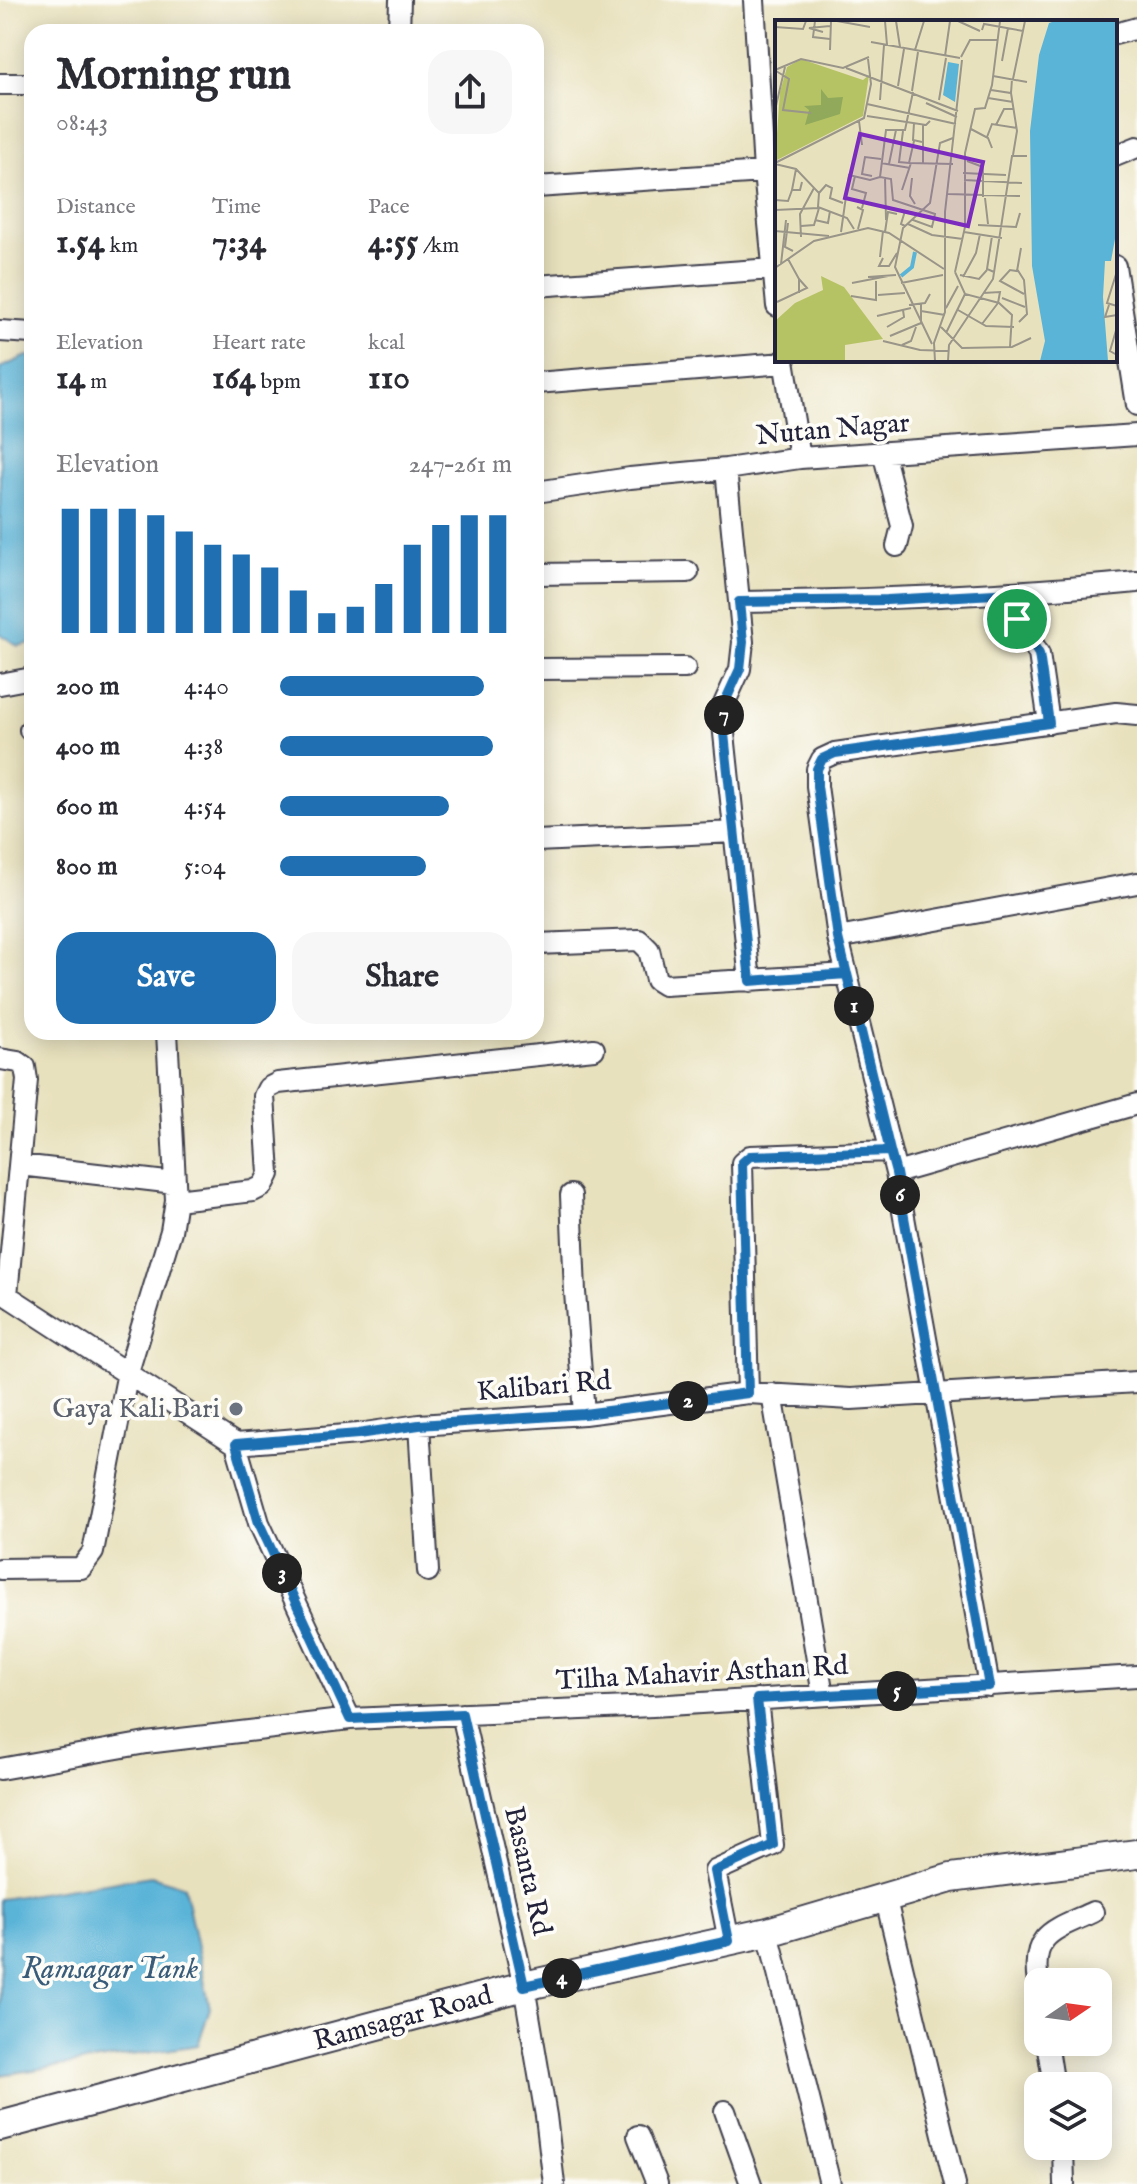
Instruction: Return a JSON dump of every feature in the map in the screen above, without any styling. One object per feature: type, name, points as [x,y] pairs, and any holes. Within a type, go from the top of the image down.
[{"type":"street","points":[[399,24],[400,0]]},
{"type":"street","points":[[754,0],[775,291]]},
{"type":"street","points":[[1117,33],[1137,28]]},
{"type":"street","points":[[0,84],[24,84]]},
{"type":"street","points":[[1117,155],[1137,147]]},
{"type":"street","points":[[544,186],[764,172]]},
{"type":"street","points":[[544,285],[772,269]]},
{"type":"street","points":[[1118,308],[1137,405]]},
{"type":"street","points":[[0,331],[24,332]]},
{"type":"street","points":[[544,382],[775,362]]},
{"type":"street","points":[[784,362],[800,458]]},
{"type":"street","name":"Nutan Nagar","points":[[544,491],[800,458],[1137,435]]},
{"type":"street","points":[[883,452],[902,526],[897,546]]},
{"type":"street","points":[[726,469],[743,642],[740,669],[724,704],[723,724],[750,981]]},
{"type":"street","points":[[544,574],[688,572]]},
{"type":"street","points":[[739,602],[887,600],[1137,582]]},
{"type":"street","points":[[1013,593],[1017,619],[1039,654],[1049,723]]},
{"type":"street","points":[[544,669],[685,668]]},
{"type":"street","points":[[0,684],[24,680]]},
{"type":"street","points":[[989,1686],[896,1173],[838,938],[817,769],[822,759],[835,753],[1116,713],[1137,715]]},
{"type":"street","points":[[544,841],[735,832]]},
{"type":"street","points":[[838,938],[1137,883]]},
{"type":"street","points":[[544,944],[639,940],[649,950],[656,980],[664,985],[847,974]]},
{"type":"street","points":[[0,1569],[81,1568],[93,1552],[128,1372],[171,1231],[175,1192],[167,1040]]},
{"type":"street","points":[[20,1165],[175,1192],[253,1191],[263,1186],[269,1174],[264,1096],[268,1088],[278,1083],[594,1049]]},
{"type":"street","points":[[0,1059],[18,1062],[25,1067],[27,1080],[4,1293],[236,1444],[259,1523],[350,1719]]},
{"type":"street","points":[[896,1173],[1137,1104]]},
{"type":"street","points":[[748,1393],[742,1163],[750,1156],[890,1151]]},
{"type":"street","points":[[571,1195],[584,1414]]},
{"type":"street","name":"Kalibari Rd","points":[[236,1444],[358,1434],[419,1425],[584,1414],[748,1393],[851,1399],[1137,1382]]},
{"type":"street","points":[[772,1394],[823,1695]]},
{"type":"street","points":[[419,1425],[428,1571]]},
{"type":"street","name":"Tilha Mahavir Asthan Rd","points":[[0,1769],[146,1743],[350,1719],[1137,1676]]},
{"type":"street","points":[[729,1941],[715,1871],[773,1845],[757,1699]]},
{"type":"street","name":"Basanta Rd","points":[[462,1714],[524,1986],[554,2184]]},
{"type":"street","name":"Ramsagar Road","points":[[0,2126],[524,1986],[768,1932],[951,1878],[1137,1854]]},
{"type":"street","points":[[885,1896],[955,2184]]},
{"type":"street","points":[[1036,1968],[1038,1946],[1054,1930],[1093,1912]]},
{"type":"street","points":[[768,1932],[830,2184]]},
{"type":"street","points":[[725,2111],[751,2184]]},
{"type":"street","points":[[638,2136],[657,2184]]},
{"type":"street","points":[[1063,2160],[1064,2184]]},
{"type":"water","points":[[24,357],[24,645],[18,646],[0,634],[0,368]]},
{"type":"water","name":"Ramsagar Tank","points":[[151,1876],[184,1886],[210,2008],[198,2045],[0,2075],[0,1899]]},
{"type":"place","name":"Gaya Kali Bari","points":[[236,1409]]},
{"type":"route","points":[[1017,619],[1013,593],[887,600],[739,602],[743,642],[740,669],[724,704],[723,724],[750,981],[847,974],[896,1173],[989,1686],[757,1699],[773,1845],[715,1871],[729,1941],[524,1986],[462,1714],[350,1719],[259,1523],[236,1444],[358,1434],[419,1425],[584,1414],[748,1393],[742,1163],[750,1156],[890,1151],[838,938],[817,769],[822,759],[835,753],[1049,723],[1039,654],[1035,643],[1022,630],[1017,619]]}]
